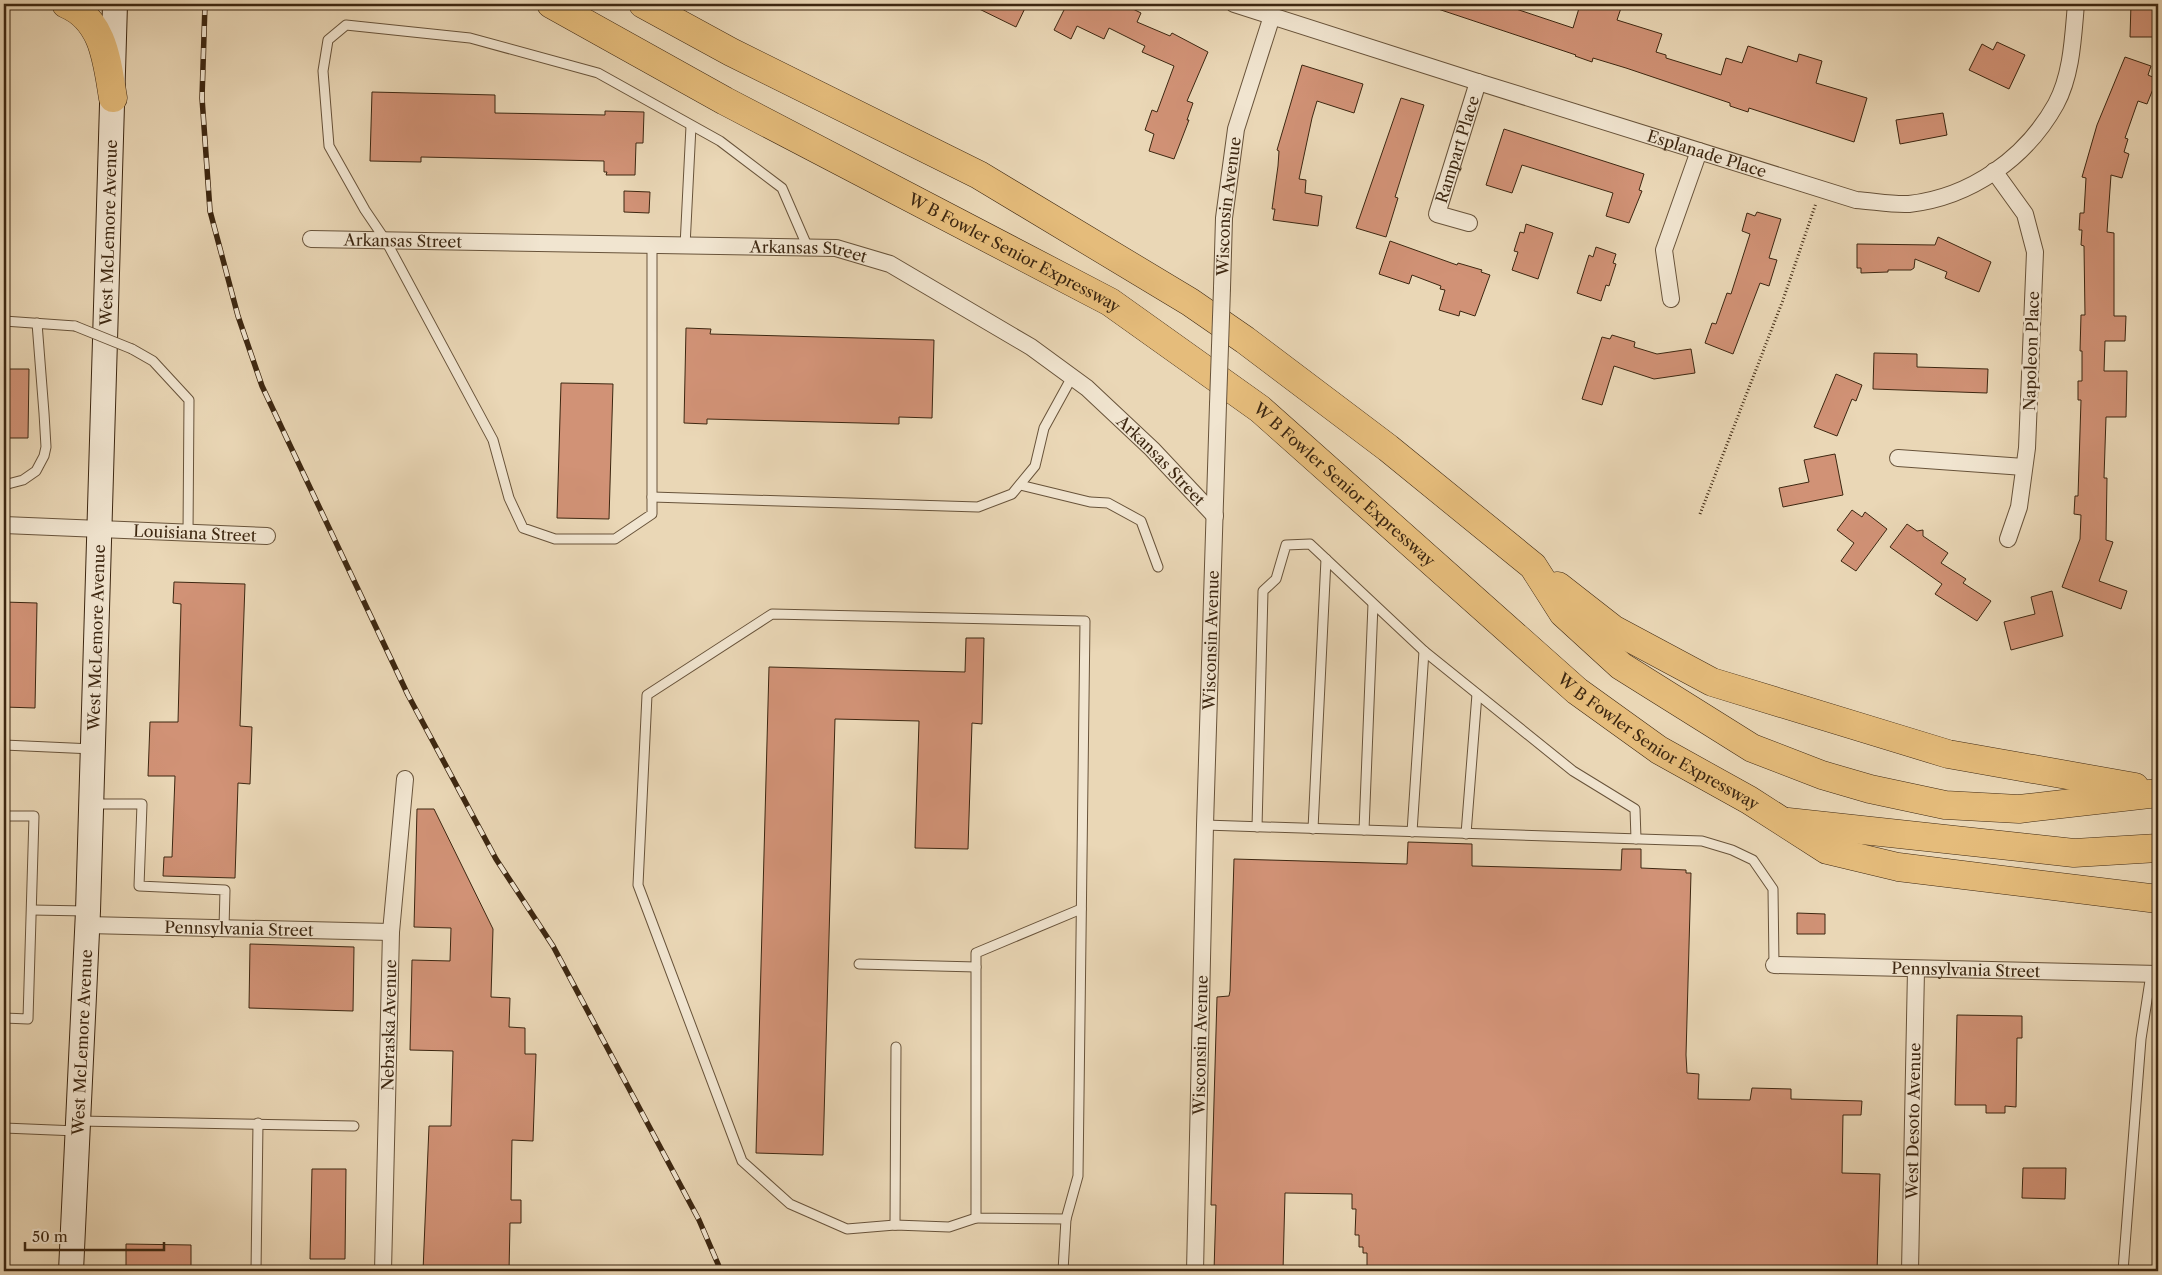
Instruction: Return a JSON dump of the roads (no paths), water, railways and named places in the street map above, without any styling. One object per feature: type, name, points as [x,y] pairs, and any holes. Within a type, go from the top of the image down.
[{"type":"highway","points":[[66,4],[89,19],[96,30],[108,66],[113,98]]},
{"type":"highway","name":"W B Fowler Senior Expressway","points":[[551,4],[725,101],[1110,302],[1260,409],[1577,691],[1659,750],[1749,800],[1780,821],[2074,853],[2158,848]]},
{"type":"highway","points":[[643,4],[731,52],[979,175],[1190,302],[1246,340],[1388,448],[1613,629],[1712,682],[1948,754],[2158,793]]},
{"type":"highway","points":[[679,4],[731,52]]},
{"type":"highway","points":[[1533,566],[1563,613],[1622,666],[1752,748],[1822,775],[1870,789],[1945,805],[2019,809],[2158,793]]},
{"type":"highway","points":[[1780,821],[1827,850],[1898,868],[2158,899]]},
{"type":"main road","name":"West McLemore Avenue","points":[[71,1271],[87,918],[101,529],[115,4]]},
{"type":"street","name":"Esplanade Place","points":[[1234,4],[1856,200],[1908,204],[1962,192],[2025,149],[2057,103],[2071,58],[2076,4]]},
{"type":"street","name":"Wisconsin Avenue","points":[[1195,1271],[1205,825],[1224,218],[1236,129],[1272,16]]},
{"type":"street","name":"Rampart Place","points":[[1469,223],[1437,214],[1478,82]]},
{"type":"street","points":[[1671,299],[1664,250],[1699,151]]},
{"type":"street","name":"Napoleon Place","points":[[1994,171],[2025,214],[2035,252],[2024,467],[2019,507],[2008,539]]},
{"type":"street","name":"Arkansas Street","points":[[311,239],[836,248],[890,264],[1031,347],[1087,388],[1152,449],[1215,516]]},
{"type":"street","points":[[1898,458],[2024,467]]},
{"type":"street","name":"Louisiana Street","points":[[4,525],[267,536]]},
{"type":"street","name":"Nebraska Avenue","points":[[383,1271],[391,932],[405,779]]},
{"type":"street","name":"Pennsylvania Street","points":[[87,918],[224,928],[391,932]]},
{"type":"street","name":"Pennsylvania Street","points":[[1774,966],[2155,974]]},
{"type":"street","name":"West Desoto Avenue","points":[[1910,1271],[1916,970]]},
{"type":"lane","points":[[652,245],[652,514],[615,539],[555,539],[523,528],[509,498],[493,440],[386,241],[365,210],[329,146],[323,71],[328,40],[346,25],[470,38],[598,73],[720,141],[782,188],[808,248]]},
{"type":"lane","points":[[685,246],[691,126]]},
{"type":"lane","points":[[4,322],[75,326],[132,349],[153,361],[189,400],[188,533]]},
{"type":"lane","points":[[4,485],[23,480],[36,471],[44,456],[46,447],[37,324]]},
{"type":"lane","points":[[652,498],[978,507],[1012,494],[1035,466],[1044,428],[1072,377]]},
{"type":"lane","points":[[1020,485],[1090,502],[1108,503],[1141,521],[1158,567]]},
{"type":"lane","points":[[1258,827],[1263,591],[1276,579],[1286,546],[1310,544],[1424,651],[1573,772],[1635,809],[1636,839]]},
{"type":"lane","points":[[1313,829],[1326,559]]},
{"type":"lane","points":[[1364,830],[1373,604]]},
{"type":"lane","points":[[1063,1271],[1066,1219],[1078,1176],[1085,621],[772,614],[647,695],[638,885],[742,1161],[790,1204],[847,1229],[895,1225],[949,1227],[976,1218],[1066,1219]]},
{"type":"lane","points":[[1412,832],[1424,651]]},
{"type":"lane","points":[[1466,834],[1477,694]]},
{"type":"lane","points":[[4,745],[93,748]]},
{"type":"lane","points":[[91,804],[142,804],[139,886],[225,890],[224,928]]},
{"type":"lane","points":[[4,816],[34,816],[28,1018],[4,1018]]},
{"type":"lane","points":[[1205,825],[1702,842],[1732,850],[1753,860],[1773,889],[1774,966]]},
{"type":"lane","points":[[976,1218],[976,953],[1081,909]]},
{"type":"lane","points":[[32,910],[87,918]]},
{"type":"lane","points":[[859,964],[976,967]]},
{"type":"lane","points":[[2123,1271],[2141,1039],[2155,974]]},
{"type":"lane","points":[[895,1225],[896,1047]]},
{"type":"lane","points":[[256,1271],[258,1123]]},
{"type":"lane","points":[[4,1128],[258,1123],[354,1126]]},
{"type":"railway","points":[[205,4],[202,98],[210,211],[238,316],[262,386],[408,695],[496,859],[553,946],[699,1220],[721,1271]]}]
